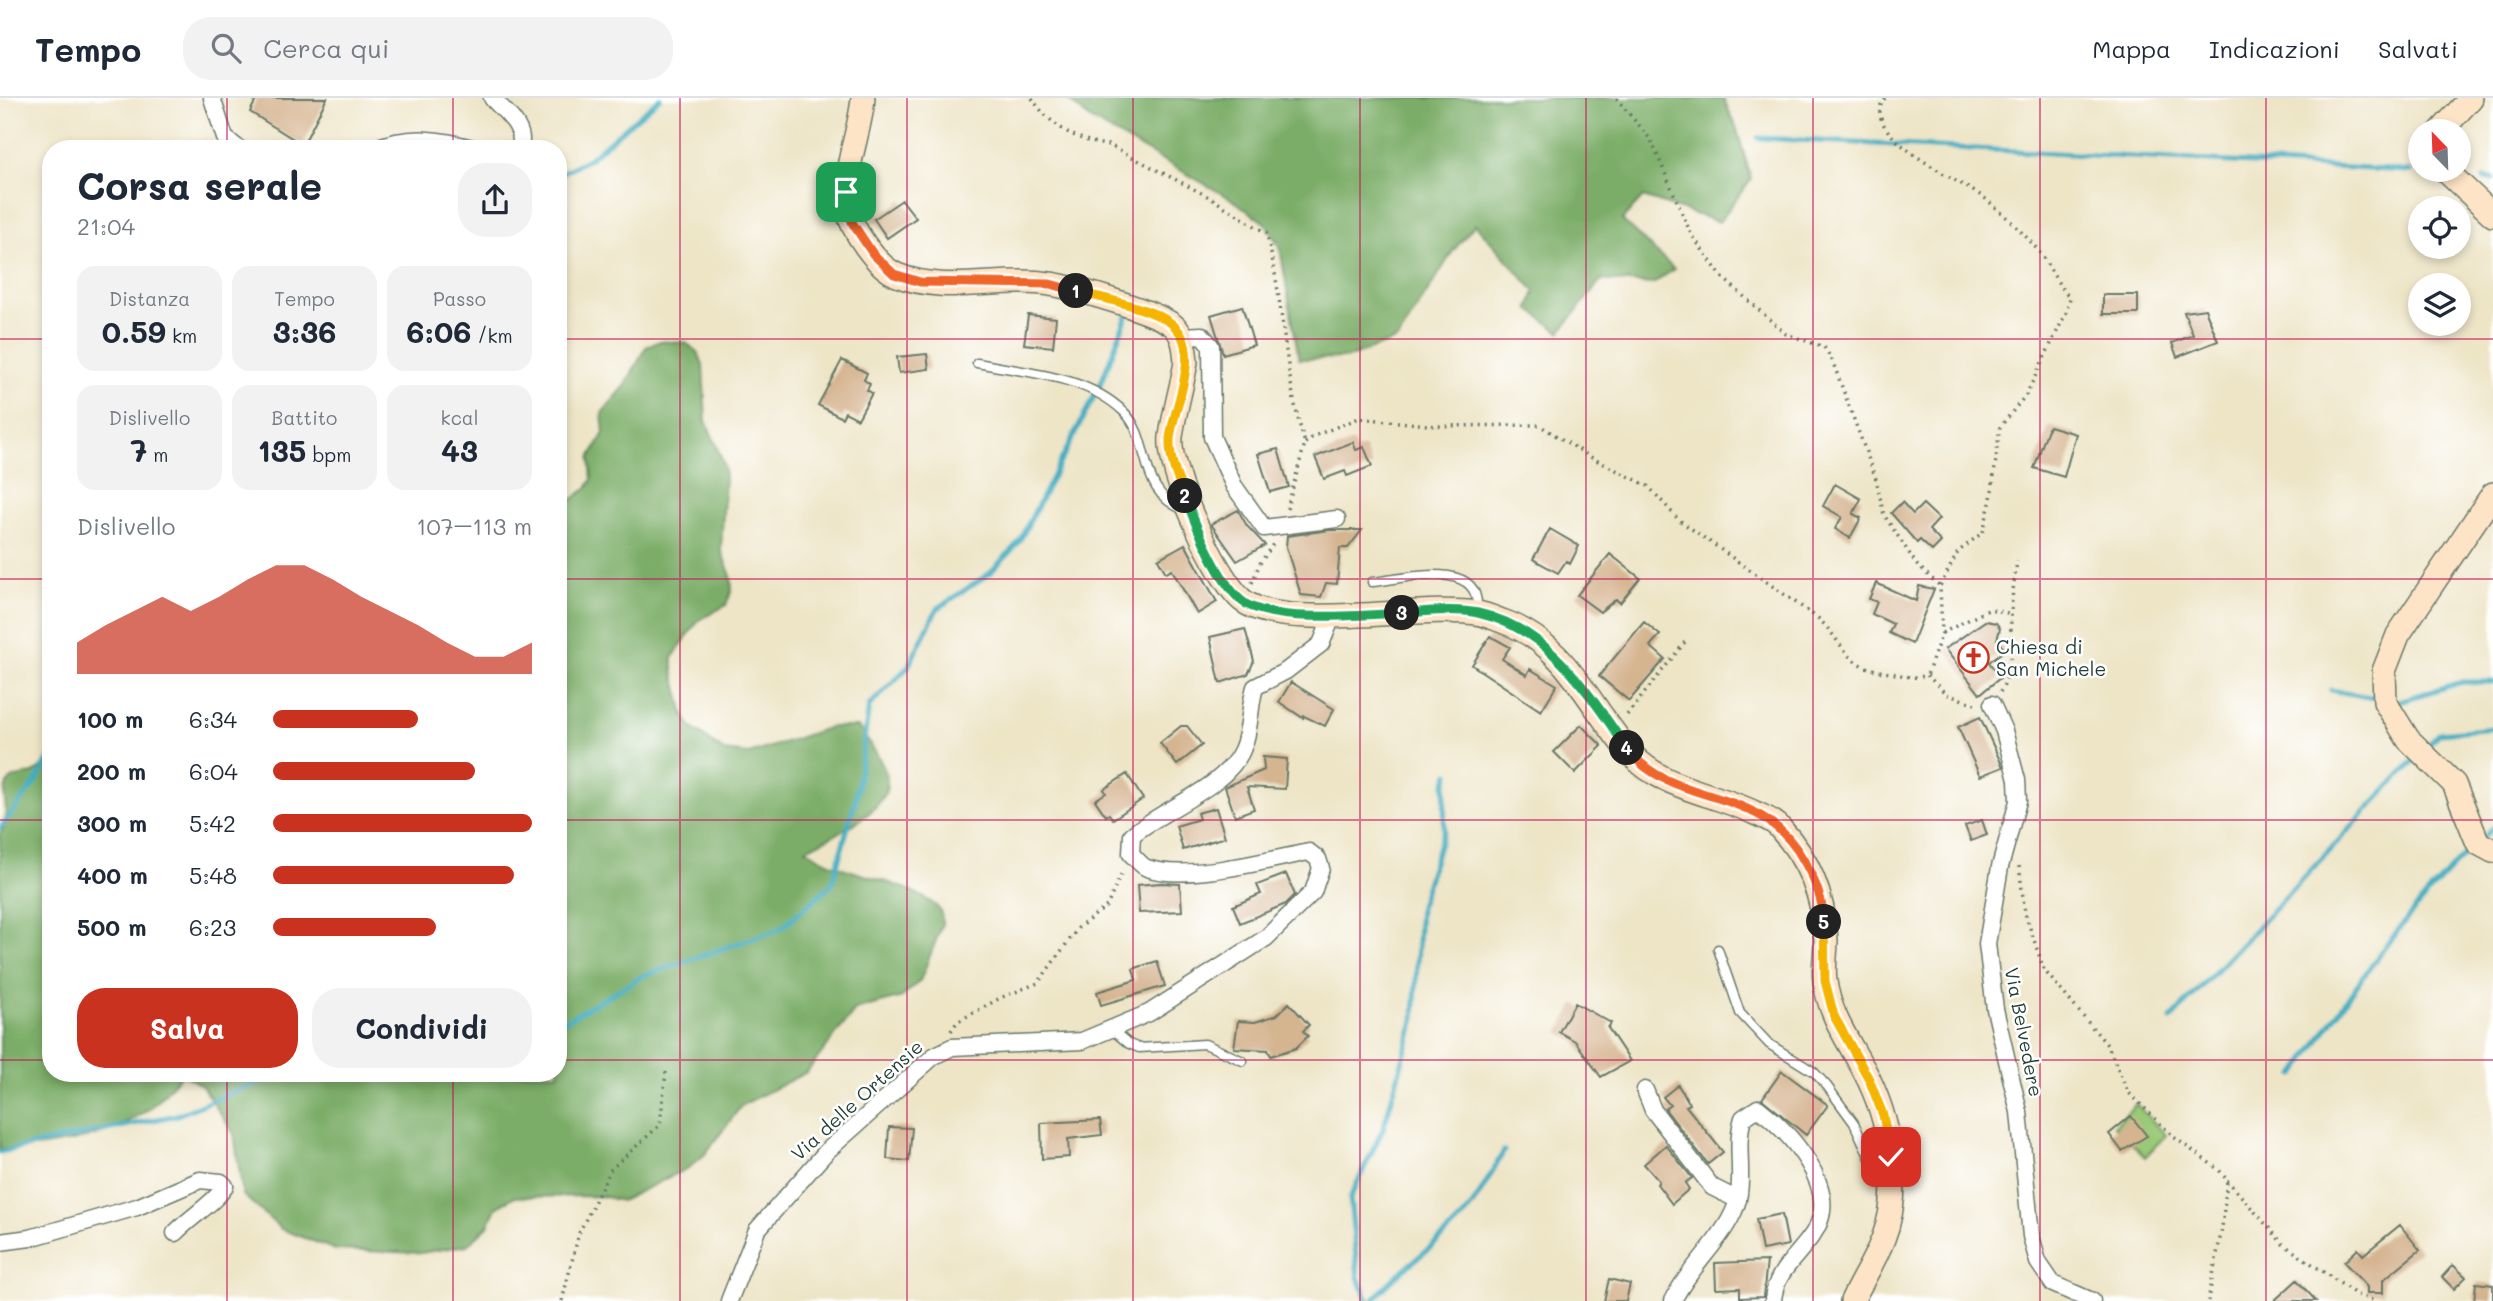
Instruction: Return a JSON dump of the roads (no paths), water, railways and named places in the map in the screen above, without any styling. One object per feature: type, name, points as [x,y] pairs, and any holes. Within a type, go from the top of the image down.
[{"type":"street","points":[[212,98],[228,140]]},
{"type":"street","points":[[492,98],[520,130],[522,140]]},
{"type":"street","points":[[863,98],[846,206],[853,224],[873,254],[894,274],[920,282],[1050,284],[1167,320],[1181,336],[1186,362],[1170,439],[1174,470],[1191,512],[1230,588],[1246,603],[1265,611],[1332,617],[1441,611],[1477,613],[1508,623],[1545,645],[1571,669],[1632,755],[1662,779],[1729,800],[1776,823],[1800,852],[1813,877],[1823,906],[1825,981],[1834,1016],[1869,1079],[1883,1115],[1891,1178],[1891,1203],[1884,1236],[1852,1301]]},
{"type":"street","points":[[2452,119],[2472,98]]},
{"type":"street","points":[[406,140],[432,140]]},
{"type":"street","points":[[2458,182],[2493,215]]},
{"type":"street","points":[[1181,336],[1202,335],[1211,346],[1212,437],[1234,486],[1264,528],[1337,519]]},
{"type":"street","points":[[2493,494],[2398,635],[2384,671],[2385,702],[2408,739],[2454,784],[2478,843],[2493,851]]},
{"type":"street","name":"Via delle Ortensie","points":[[729,1301],[757,1230],[827,1151],[934,1055],[952,1047],[1082,1041],[1149,1013],[1266,937],[1313,892],[1321,868],[1318,859],[1309,852],[1217,869],[1168,872],[1144,867],[1131,853],[1132,835],[1152,818],[1201,791],[1241,753],[1248,734],[1250,706],[1255,687],[1286,671],[1321,644],[1332,617]]},
{"type":"street","name":"Via Belvedere","points":[[1992,704],[2004,731],[2017,780],[2018,801],[2016,820],[2000,867],[1987,944],[1995,1009],[2019,1112],[2031,1236],[2038,1262],[2053,1284],[2092,1301]]},
{"type":"street","points":[[1645,1090],[1653,1110],[1712,1187],[1738,1200]]},
{"type":"street","points":[[1673,1301],[1681,1284],[1725,1226],[1738,1200],[1738,1133],[1743,1118],[1758,1108],[1780,1125],[1815,1172],[1823,1204],[1817,1228],[1778,1278],[1773,1301]]},
{"type":"street","points":[[0,1242],[30,1238],[137,1207],[200,1180],[221,1182],[225,1186],[220,1196],[194,1213],[175,1233]]},
{"type":"lane","points":[[977,363],[1085,385],[1104,396],[1127,415],[1138,438],[1148,477],[1178,508],[1191,512]]},
{"type":"lane","points":[[1372,582],[1452,575],[1464,579],[1474,588],[1477,613]]},
{"type":"lane","points":[[1718,949],[1740,1013],[1769,1044],[1814,1072],[1827,1086],[1854,1123],[1875,1169],[1880,1175],[1891,1178]]},
{"type":"lane","points":[[1111,1029],[1129,1044],[1139,1048],[1205,1044],[1243,1061]]},
{"type":"waterway","points":[[567,170],[590,158],[660,98]]},
{"type":"waterway","points":[[1758,138],[2408,171]]},
{"type":"waterway","points":[[2484,178],[2493,179]]},
{"type":"waterway","points":[[567,1020],[643,976],[780,929],[832,884],[856,798],[869,706],[908,667],[937,609],[990,573],[1019,542],[1101,383],[1128,313]]},
{"type":"waterway","points":[[2393,703],[2462,682],[2493,682]]},
{"type":"waterway","points":[[2331,690],[2380,699]]},
{"type":"waterway","points":[[2424,749],[2440,733],[2493,728]]},
{"type":"waterway","points":[[2171,1019],[2418,756]]},
{"type":"waterway","points":[[0,828],[42,771]]},
{"type":"waterway","points":[[1368,1301],[1358,1277],[1350,1198],[1383,1129],[1414,1021],[1420,906],[1444,830],[1445,785],[1449,774]]},
{"type":"waterway","points":[[2483,837],[2493,828]]},
{"type":"waterway","points":[[2295,1075],[2400,928],[2474,846]]},
{"type":"waterway","points":[[0,1152],[177,1115],[259,1082]]},
{"type":"waterway","points":[[1373,1301],[1394,1278],[1464,1216],[1504,1151]]},
{"type":"place","name":"Chiesa di San Michele","points":[[1973,658]]}]
